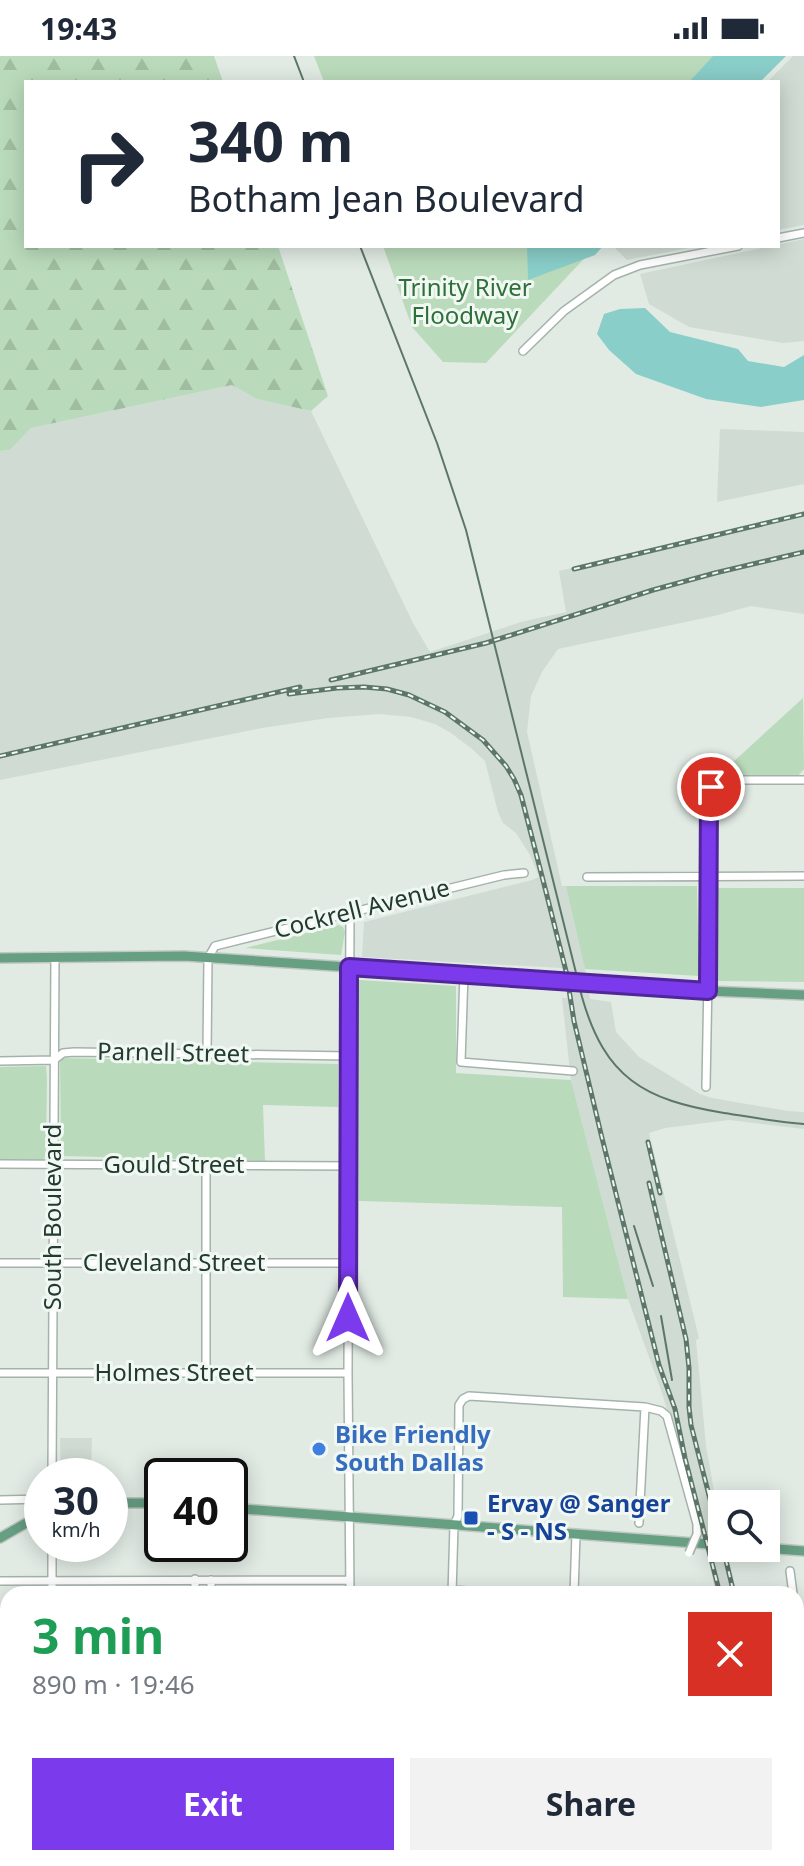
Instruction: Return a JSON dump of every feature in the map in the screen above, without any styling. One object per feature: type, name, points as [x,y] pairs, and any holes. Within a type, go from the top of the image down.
[{"type":"main road","points":[[0,958],[184,956],[804,995]]},
{"type":"main road","points":[[248,1509],[708,1544]]},
{"type":"main road","points":[[0,1538],[24,1524]]},
{"type":"main road","points":[[780,1549],[804,1551]]},
{"type":"street","points":[[780,238],[804,233]]},
{"type":"street","points":[[523,351],[564,311],[614,275],[640,265],[728,248]]},
{"type":"street","points":[[706,1087],[709,792],[717,782],[726,780],[804,780]]},
{"type":"street","name":"Cockrell Avenue","points":[[208,958],[215,946],[221,943],[504,875],[524,873]]},
{"type":"street","points":[[587,877],[804,876]]},
{"type":"street","points":[[350,912],[350,1586]]},
{"type":"street","name":"South Boulevard","points":[[52,1458],[55,957]]},
{"type":"street","points":[[207,1053],[208,958]]},
{"type":"street","points":[[464,974],[461,1062],[573,1071]]},
{"type":"street","name":"Parnell Street","points":[[0,1061],[54,1060],[63,1053],[74,1052],[349,1056]]},
{"type":"street","name":"Gould Street","points":[[0,1164],[349,1166]]},
{"type":"street","points":[[206,1165],[206,1373]]},
{"type":"street","name":"Cleveland Street","points":[[0,1263],[348,1263]]},
{"type":"street","name":"Holmes Street","points":[[0,1373],[348,1373]]},
{"type":"street","points":[[452,1586],[454,1525],[458,1516],[459,1405],[469,1396],[645,1407],[661,1411],[667,1416],[697,1524],[697,1534],[689,1553]]},
{"type":"street","points":[[639,1523],[645,1407]]},
{"type":"street","points":[[0,1500],[24,1499]]},
{"type":"street","points":[[574,1586],[576,1534]]},
{"type":"street","points":[[52,1562],[52,1586]]},
{"type":"street","points":[[790,1571],[792,1586]]},
{"type":"street","points":[[195,1579],[195,1586]]},
{"type":"street","points":[[211,1580],[211,1586]]},
{"type":"street","points":[[0,1581],[350,1580]]},
{"type":"shaded area","points":[[793,56],[804,56],[804,225],[780,230],[780,80],[769,80]]},
{"type":"shaded area","points":[[804,239],[804,341],[783,343],[689,327],[649,304],[640,274],[762,248],[780,248],[780,244]]},
{"type":"shaded area","points":[[615,248],[689,248],[627,260]]},
{"type":"shaded area","points":[[232,385],[257,399],[311,411],[413,623],[430,652],[521,622],[566,612],[559,571],[804,512],[804,614],[751,606],[558,649],[542,672],[531,696],[527,732],[562,886],[566,886],[583,957],[590,999],[611,1002],[616,1032],[639,1057],[700,1094],[804,1112],[804,1129],[729,1120],[649,1133],[699,1338],[696,1340],[706,1446],[714,1490],[708,1490],[708,1534],[703,1534],[663,1396],[628,1299],[571,1080],[562,998],[568,998],[562,968],[362,957],[364,922],[539,877],[516,833],[503,823],[485,761],[435,724],[411,717],[379,714],[262,728],[0,780],[0,451],[10,450],[31,428]]},
{"type":"shaded area","points":[[720,429],[804,432],[804,484],[717,502]]},
{"type":"shaded area","points":[[60,1438],[92,1438],[91,1458],[61,1458]]},
{"type":"shaded area","points":[[709,1562],[729,1562],[735,1586],[714,1586]]},
{"type":"green space","points":[[0,56],[214,56],[222,80],[24,80],[24,248],[279,248],[328,396],[311,411],[257,399],[232,385],[31,428],[10,450],[0,451]]},
{"type":"green space","points":[[314,56],[774,56],[752,80],[323,80]]},
{"type":"green space","name":"Trinity River Floodway","points":[[384,248],[594,248],[486,363],[443,362],[412,327]]},
{"type":"green space","points":[[803,698],[804,769],[798,776],[720,774]]},
{"type":"green space","points":[[566,886],[697,886],[699,976],[585,969]]},
{"type":"green space","points":[[715,888],[804,888],[804,982],[715,981]]},
{"type":"green space","points":[[339,925],[345,932],[341,955],[245,948]]},
{"type":"green space","points":[[359,980],[456,986],[456,1073],[571,1080],[628,1299],[563,1297],[562,1207],[359,1201]]},
{"type":"green space","points":[[60,1058],[338,1064],[338,1107],[263,1105],[265,1161],[61,1156]]},
{"type":"green space","points":[[46,1066],[46,1156],[43,1160],[0,1159],[0,1067]]},
{"type":"water","points":[[713,56],[786,56],[762,80],[691,80]]},
{"type":"water","points":[[527,248],[601,248],[595,255],[528,280]]},
{"type":"water","points":[[645,308],[670,332],[738,349],[748,361],[784,367],[804,355],[804,400],[761,407],[706,399],[636,374],[609,350],[597,334],[604,314],[620,309]]},
{"type":"tram line","points":[[294,56],[303,80]]},
{"type":"tram line","points":[[361,248],[437,443],[466,530],[591,1025],[616,1066],[650,1092],[696,1108],[804,1124]]},
{"type":"tram line","points":[[634,1226],[653,1286]]},
{"type":"tram line","points":[[661,1316],[672,1380]]},
{"type":"railway","points":[[574,569],[804,514]]},
{"type":"railway","points":[[331,680],[486,643],[653,590],[804,552]]},
{"type":"railway","points":[[0,756],[300,687]]},
{"type":"railway","points":[[289,694],[364,687],[409,695],[445,712],[483,740],[514,779],[521,795],[566,971],[574,1021],[602,1138],[659,1365],[675,1409],[718,1586]]},
{"type":"railway","points":[[648,1142],[660,1193]]},
{"type":"railway","points":[[649,1183],[686,1339],[691,1425],[708,1491]]},
{"type":"railway","points":[[726,1562],[732,1586]]},
{"type":"place","name":"Bike Friendly South Dallas","points":[[319,1449]]},
{"type":"place","name":"Ervay @ Sanger - S - NS","points":[[471,1518]]},
{"type":"route","points":[[348,1318],[349,967],[708,991],[711,787]]}]
